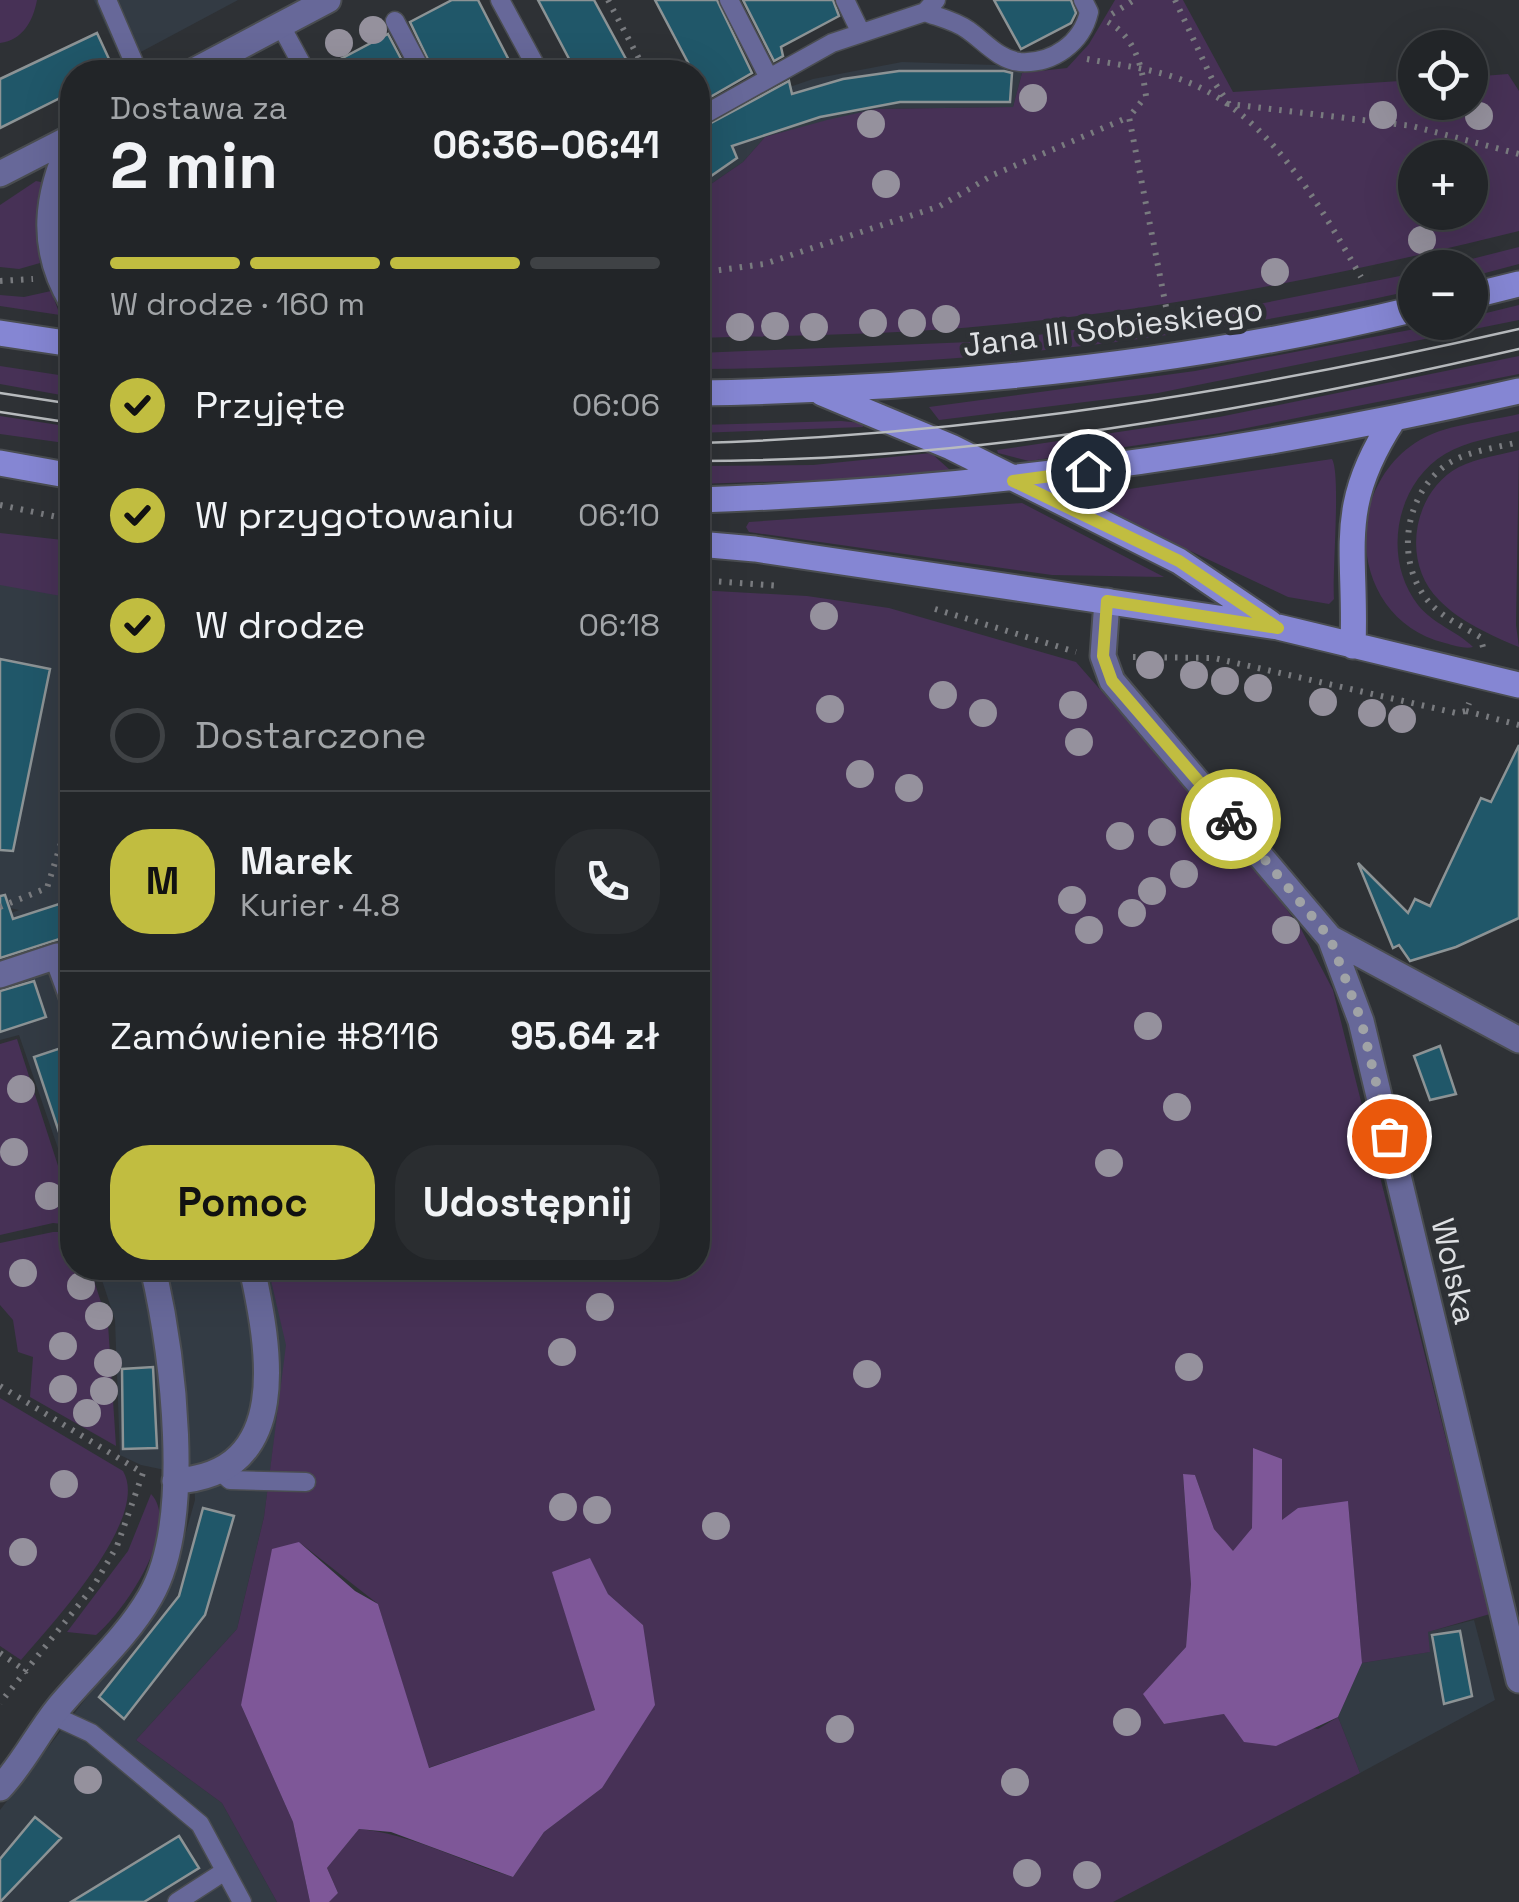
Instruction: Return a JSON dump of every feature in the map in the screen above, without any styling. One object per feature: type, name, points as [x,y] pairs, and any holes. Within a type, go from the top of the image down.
[{"type":"main road","points":[[1488,292],[1519,284]]},
{"type":"main road","name":"Jana III Sobieskiego","points":[[710,393],[818,391],[1107,364],[1274,340],[1398,313]]},
{"type":"main road","points":[[0,333],[60,342]]},
{"type":"main road","points":[[818,391],[951,447],[1179,561],[1278,628]]},
{"type":"main road","points":[[710,499],[1013,481],[1236,450],[1519,391]]},
{"type":"main road","points":[[1354,646],[1349,536],[1354,500],[1367,460],[1393,420]]},
{"type":"main road","points":[[0,463],[60,474]]},
{"type":"main road","points":[[710,546],[1278,628],[1519,685]]},
{"type":"street","points":[[219,60],[328,0]]},
{"type":"street","points":[[0,174],[60,144]]},
{"type":"street","points":[[60,164],[48,208],[48,237],[60,279]]},
{"type":"street","name":"Wolska","points":[[1107,601],[1103,656],[1112,681],[1330,938],[1361,1020],[1519,1680]]},
{"type":"street","points":[[1330,938],[1519,1040]]},
{"type":"street","points":[[0,976],[57,956],[60,964]]},
{"type":"street","points":[[0,1788],[52,1716],[150,1596],[168,1542],[175,1481],[170,1340],[156,1280]]},
{"type":"street","points":[[175,1481],[220,1471],[244,1451],[263,1415],[270,1364],[254,1280]]},
{"type":"lane","points":[[107,0],[133,60]]},
{"type":"lane","points":[[500,0],[533,60]]},
{"type":"lane","points":[[729,0],[769,78]]},
{"type":"lane","points":[[845,0],[861,33]]},
{"type":"lane","points":[[710,111],[832,43],[930,6],[966,27],[990,50],[1020,62],[1059,56],[1085,30],[1090,12],[1083,0]]},
{"type":"lane","points":[[395,21],[416,60]]},
{"type":"lane","points":[[280,26],[299,60]]},
{"type":"lane","points":[[220,1471],[230,1480],[306,1482]]},
{"type":"lane","points":[[52,1716],[91,1733],[200,1824],[242,1902]]},
{"type":"lane","points":[[177,1902],[225,1871]]},
{"type":"path","points":[[608,0],[640,60]]},
{"type":"path","points":[[710,271],[764,264],[940,206],[993,175],[1129,117],[1146,96],[1142,70],[1119,28],[1103,20],[1134,0]]},
{"type":"path","points":[[1175,0],[1198,52],[1229,104],[1287,164],[1361,277]]},
{"type":"path","points":[[1066,48],[1080,58],[1184,80],[1229,104],[1412,126],[1519,154]]},
{"type":"path","points":[[1129,117],[1166,312]]},
{"type":"path","points":[[0,280],[18,283],[44,276]]},
{"type":"path","points":[[1482,652],[1480,638],[1438,611],[1418,585],[1408,550],[1410,520],[1422,491],[1446,466],[1519,442]]},
{"type":"path","points":[[0,505],[60,518]]},
{"type":"path","points":[[710,581],[795,587]]},
{"type":"path","points":[[919,606],[1084,654]]},
{"type":"path","points":[[1122,657],[1214,658],[1456,713],[1466,710],[1519,725]]},
{"type":"path","points":[[1466,710],[1470,700]]},
{"type":"path","points":[[0,907],[47,888],[60,846]]},
{"type":"path","points":[[0,1386],[143,1473],[109,1560],[0,1703]]},
{"type":"path","points":[[0,1653],[26,1672]]},
{"type":"shaded area","points":[[0,0],[37,0],[26,28],[15,38],[0,43]]},
{"type":"shaded area","points":[[94,0],[238,0],[126,60],[121,60]]},
{"type":"shaded area","points":[[1115,0],[1183,0],[1233,92],[1398,81],[1398,120],[1488,120],[1488,76],[1508,74],[1519,91],[1519,231],[1439,250],[1398,250],[1398,260],[1389,262],[1127,310],[920,331],[710,338],[710,185],[743,162],[765,137],[876,109],[1013,107],[1022,73],[1067,68],[1089,44]]},
{"type":"shaded area","points":[[902,62],[1022,66],[1013,107],[876,109],[765,137],[743,162],[710,185],[710,130],[755,99],[813,79]]},
{"type":"shaded area","points":[[36,181],[41,182],[42,189],[36,233],[40,263],[19,269],[0,267],[0,205]]},
{"type":"shaded area","points":[[1519,247],[1519,264],[1488,272],[1488,255]]},
{"type":"shaded area","points":[[1398,276],[1398,294],[1148,338],[969,357],[710,369],[710,353],[995,341],[1264,303]]},
{"type":"shaded area","points":[[51,291],[60,315],[0,306],[0,295],[24,297]]},
{"type":"shaded area","points":[[1519,305],[1519,320],[1488,326],[1488,313]]},
{"type":"shaded area","points":[[1398,332],[1398,340],[1420,340],[1158,393],[939,420],[929,407],[1195,371]]},
{"type":"shaded area","points":[[1519,356],[1519,374],[1221,433],[1029,461],[997,450],[1219,417]]},
{"type":"shaded area","points":[[0,366],[60,375],[60,395],[0,384]]},
{"type":"shaded area","points":[[1519,414],[1519,431],[1462,446],[1428,467],[1405,503],[1398,545],[1407,587],[1424,612],[1473,647],[1445,643],[1414,630],[1390,609],[1375,583],[1367,554],[1367,523],[1375,493],[1391,465],[1415,443],[1452,428]]},
{"type":"shaded area","points":[[0,416],[60,425],[60,442],[0,434]]},
{"type":"shaded area","points":[[841,421],[862,423],[863,427],[710,433],[710,425]]},
{"type":"shaded area","points":[[1519,450],[1519,647],[1447,608],[1427,585],[1416,548],[1422,510],[1443,478],[1466,464]]},
{"type":"shaded area","points":[[931,453],[950,470],[882,478],[710,484],[710,466],[813,465]]},
{"type":"shaded area","points":[[1332,459],[1336,524],[1334,599],[1329,604],[1288,597],[1114,515],[1105,506],[1109,492]]},
{"type":"shaded area","points":[[1022,503],[1164,577],[1052,575],[749,532],[746,527],[749,522]]},
{"type":"shaded area","points":[[0,533],[60,540],[60,596],[0,585]]},
{"type":"shaded area","points":[[0,584],[60,594],[60,1154],[19,1035],[0,1040],[0,917],[19,910],[0,906]]},
{"type":"shaded area","points":[[710,591],[807,596],[889,608],[1076,662],[1257,869],[1301,929],[1333,990],[1490,1614],[1428,1632],[1430,1652],[1362,1663],[1348,1502],[1281,1521],[1253,1449],[1252,1528],[1233,1552],[1214,1529],[1195,1475],[1183,1475],[1191,1584],[1186,1647],[1144,1694],[1164,1724],[1224,1714],[1318,1729],[1338,1717],[1360,1773],[1113,1902],[329,1902],[338,1893],[327,1868],[359,1829],[418,1842],[513,1877],[544,1832],[602,1788],[643,1625],[608,1594],[590,1559],[553,1573],[595,1710],[428,1768],[378,1604],[299,1542],[241,1705],[293,1822],[310,1902],[277,1902],[222,1803],[136,1740],[237,1629],[264,1517],[286,1345],[271,1280],[710,1280]]},
{"type":"shaded area","points":[[17,1039],[60,1172],[60,1224],[0,1235],[0,1044]]},
{"type":"shaded area","points":[[60,1232],[60,1280],[94,1280],[108,1324],[116,1446],[30,1397],[33,1357],[18,1352],[13,1320],[0,1305],[0,1243]]},
{"type":"shaded area","points":[[102,1280],[271,1280],[287,1345],[264,1517],[237,1629],[136,1740],[222,1803],[277,1902],[0,1902],[0,1810],[170,1589],[195,1500],[194,1476],[141,1465],[120,1455],[115,1320]]},
{"type":"shaded area","points":[[0,1398],[123,1471],[128,1491],[123,1515],[94,1570],[21,1660],[0,1646]]},
{"type":"shaded area","points":[[1253,1448],[1282,1459],[1282,1520],[1298,1508],[1348,1501],[1362,1663],[1338,1717],[1276,1746],[1244,1742],[1224,1714],[1164,1724],[1143,1694],[1186,1647],[1191,1584],[1183,1474],[1195,1475],[1214,1529],[1233,1551],[1252,1528]]},
{"type":"shaded area","points":[[151,1494],[159,1509],[159,1527],[155,1547],[134,1589],[96,1635],[67,1632],[128,1551]]},
{"type":"shaded area","points":[[299,1542],[355,1591],[378,1604],[429,1768],[595,1710],[552,1572],[590,1558],[608,1594],[643,1625],[655,1705],[602,1788],[544,1832],[513,1877],[391,1832],[359,1829],[327,1868],[338,1893],[329,1902],[310,1902],[293,1822],[241,1705],[272,1549]]},
{"type":"shaded area","points":[[1474,1620],[1495,1700],[1360,1773],[1338,1717],[1362,1663],[1429,1652],[1427,1632]]},
{"type":"building","points":[[452,0],[478,0],[509,60],[428,60],[410,22]]},
{"type":"building","points":[[538,0],[594,0],[626,60],[570,60]]},
{"type":"building","points":[[655,0],[717,0],[752,73],[710,97],[710,60],[687,60]]},
{"type":"building","points":[[743,0],[833,0],[839,16],[781,47],[783,56],[774,61]]},
{"type":"building","points":[[994,0],[1071,0],[1076,13],[1071,23],[1021,49]]},
{"type":"building","points":[[97,33],[109,60],[60,60],[60,98],[0,128],[0,79]]},
{"type":"building","points":[[388,34],[402,60],[339,60]]},
{"type":"building","points":[[899,71],[1012,73],[1010,102],[900,102],[820,117],[732,146],[737,158],[710,177],[710,124],[789,81],[792,94],[843,79]]},
{"type":"building","points":[[0,659],[50,669],[13,851],[0,850]]},
{"type":"building","points":[[1519,745],[1519,918],[1456,947],[1410,961],[1399,945],[1393,948],[1358,863],[1408,913],[1415,899],[1430,906],[1481,798],[1491,802]]},
{"type":"building","points":[[5,895],[13,919],[59,904],[60,939],[0,958],[0,896]]},
{"type":"building","points":[[34,981],[46,1017],[0,1032],[0,991]]},
{"type":"building","points":[[1440,1046],[1456,1094],[1430,1100],[1414,1056]]},
{"type":"building","points":[[60,1048],[60,1135],[34,1057]]},
{"type":"building","points":[[153,1367],[157,1448],[123,1449],[122,1369]]},
{"type":"building","points":[[203,1508],[234,1516],[205,1615],[124,1719],[99,1697],[179,1596]]},
{"type":"building","points":[[1460,1631],[1472,1696],[1444,1704],[1432,1635]]},
{"type":"building","points":[[35,1817],[61,1838],[0,1902],[0,1859]]},
{"type":"building","points":[[179,1836],[199,1868],[144,1902],[71,1902]]},
{"type":"tram line","points":[[710,442],[905,431],[1111,406],[1315,372],[1519,329]]},
{"type":"tram line","points":[[710,461],[905,452],[1111,428],[1316,393],[1519,349]]},
{"type":"tram line","points":[[0,393],[60,402]]},
{"type":"tram line","points":[[0,412],[60,421]]},
{"type":"way so far","points":[[1231,819],[1330,938],[1361,1020],[1389,1136]]},
{"type":"route","points":[[1088,471],[1013,481],[1179,561],[1278,628],[1107,601],[1103,656],[1112,681],[1231,819]]}]
